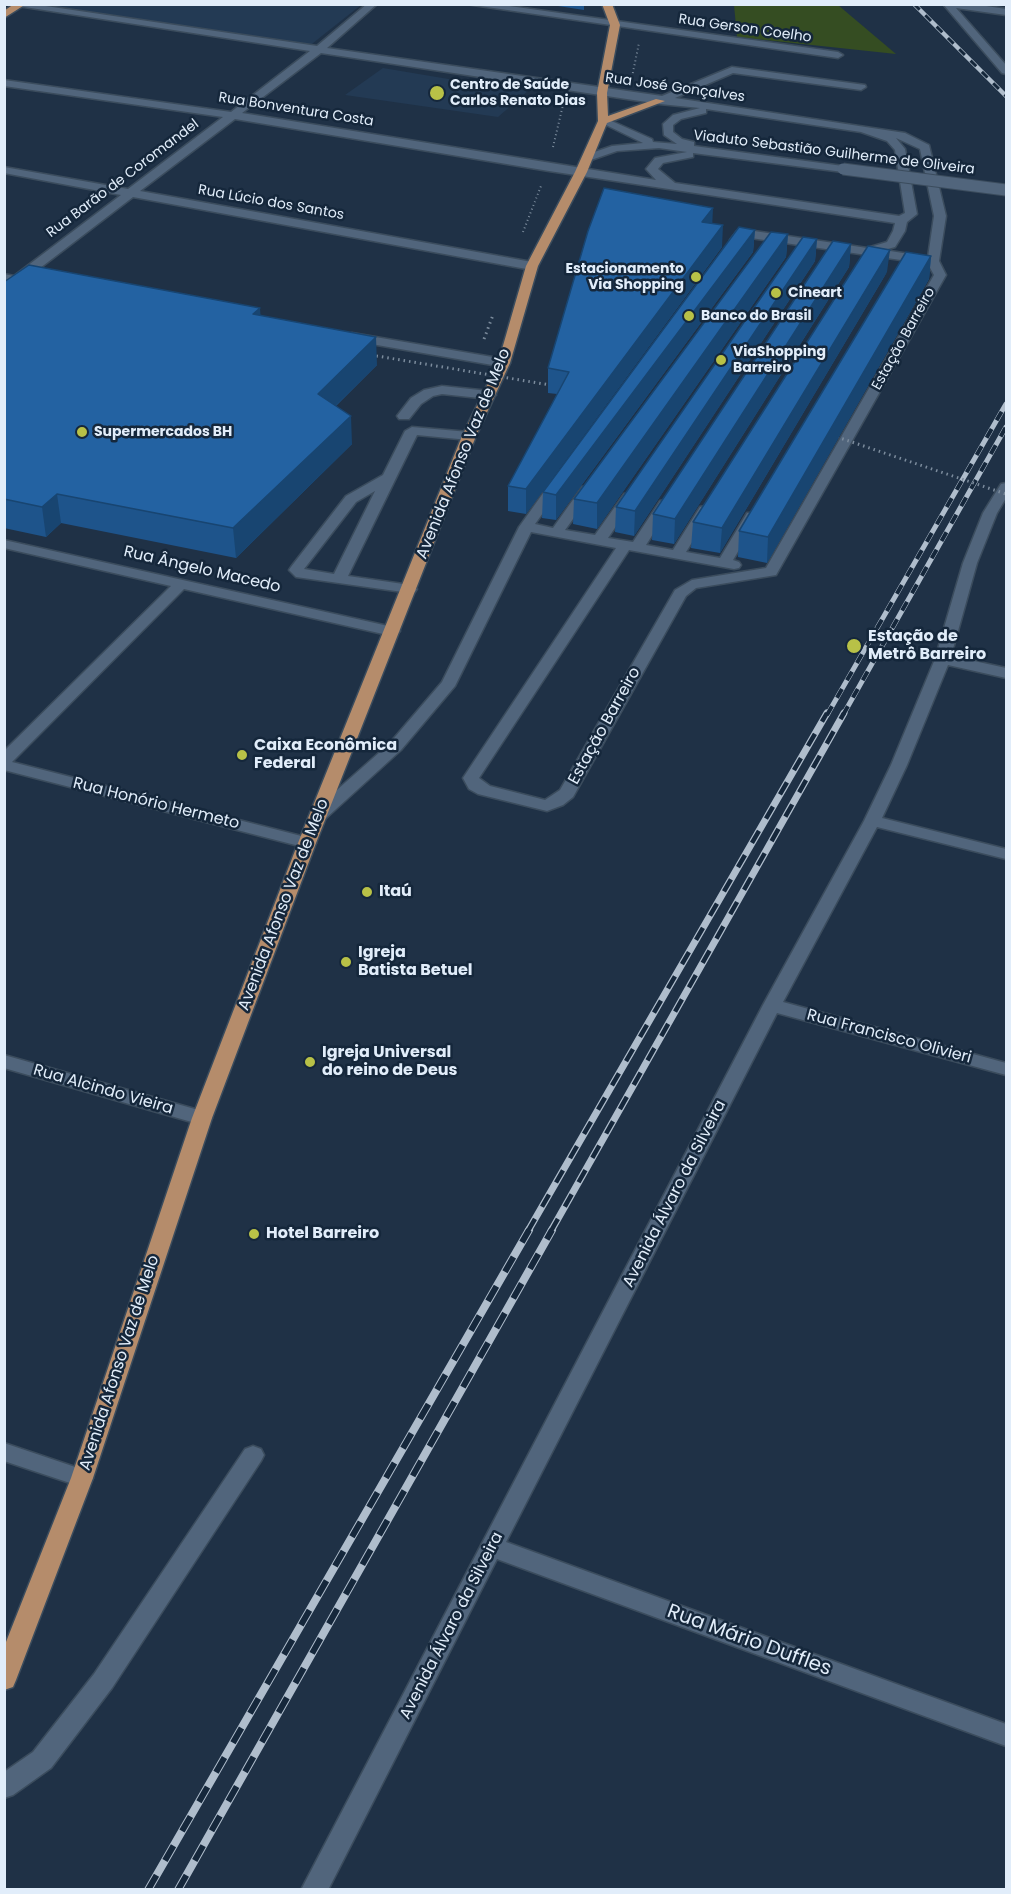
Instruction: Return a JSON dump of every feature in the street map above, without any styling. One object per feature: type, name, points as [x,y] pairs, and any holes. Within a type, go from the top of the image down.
[{"type":"main road","points":[[607,4],[615,25]]},
{"type":"main road","points":[[4,15],[16,5]]},
{"type":"main road","name":"Avenida Afonso Vaz de Melo","points":[[4,1680],[82,1478],[202,1118],[307,843],[469,436],[504,363],[532,266],[584,165],[603,121],[602,93],[615,25]]},
{"type":"main road","points":[[603,121],[660,101]]},
{"type":"street","name":"Rua Barão de Coromandel","points":[[4,288],[10,279],[129,193],[317,51],[373,4]]},
{"type":"street","name":"Rua Gerson Coelho","points":[[470,4],[838,55]]},
{"type":"street","points":[[947,4],[1006,12]]},
{"type":"street","points":[[947,4],[1006,71]]},
{"type":"street","name":"Rua José Gonçalves","points":[[16,5],[716,110],[862,129],[891,139],[900,149],[911,213],[901,220]]},
{"type":"street","points":[[660,101],[732,70],[861,87]]},
{"type":"street","name":"Rua Bonventura Costa","points":[[4,83],[584,165]]},
{"type":"street","points":[[716,110],[694,112],[677,117],[668,124],[668,133],[678,141],[726,154]]},
{"type":"street","name":"Viaduto Sebastião Guilherme de Oliveira","points":[[603,121],[658,145]]},
{"type":"street","name":"Estação Barreiro","points":[[669,497],[631,546],[471,778],[475,785],[484,790],[547,806],[557,801],[567,793],[680,593],[692,584],[771,572],[940,275],[933,261],[939,216],[925,147],[905,136],[862,129]]},
{"type":"street","name":"Viaduto Sebastião Guilherme de Oliveira","points":[[584,165],[616,148],[658,145],[1006,190]]},
{"type":"street","points":[[675,186],[657,176],[652,169],[659,160],[676,156],[726,154]]},
{"type":"street","points":[[584,165],[675,186],[901,220],[899,231],[891,244],[865,256]]},
{"type":"street","name":"Rua Lúcio dos Santos","points":[[4,170],[532,266]]},
{"type":"street","points":[[727,252],[741,233],[770,242],[902,262],[933,261]]},
{"type":"street","points":[[10,279],[51,286]]},
{"type":"street","points":[[339,335],[504,363]]},
{"type":"street","points":[[404,416],[416,401],[429,393],[442,390],[489,396]]},
{"type":"street","points":[[339,579],[412,431],[469,436]]},
{"type":"street","points":[[318,816],[395,747],[449,683],[526,527],[567,470]]},
{"type":"street","points":[[556,533],[598,476]]},
{"type":"street","points":[[390,477],[351,499],[296,570],[301,574],[410,589]]},
{"type":"street","points":[[599,540],[639,482]]},
{"type":"street","name":"Avenida Álvaro da Silveira","points":[[314,1890],[772,1005],[872,821],[943,659],[970,563],[998,514],[1006,487]]},
{"type":"street","points":[[677,555],[715,494]]},
{"type":"street","points":[[723,563],[760,502]]},
{"type":"street","points":[[526,527],[771,572]]},
{"type":"street","name":"Rua Ângelo Macedo","points":[[4,544],[392,631]]},
{"type":"street","points":[[4,761],[181,584]]},
{"type":"street","points":[[943,659],[1006,674]]},
{"type":"street","name":"Rua Honório Hermeto","points":[[4,765],[307,843]]},
{"type":"street","points":[[872,821],[1006,854]]},
{"type":"street","name":"Rua Francisco Olivieri","points":[[772,1005],[1006,1069]]},
{"type":"street","name":"Rua Alcindo Vieira","points":[[4,1061],[202,1118]]},
{"type":"street","points":[[4,1452],[82,1478]]},
{"type":"street","points":[[4,1787],[42,1760],[103,1681],[253,1455]]},
{"type":"street","name":"Rua Mário Duffles","points":[[492,1547],[1006,1735]]},
{"type":"path","points":[[368,355],[554,386]]},
{"type":"path","points":[[837,437],[1006,494]]},
{"type":"shaded area","points":[[44,5],[361,5],[308,47]]},
{"type":"shaded area","name":"Centro de Saúde Carlos Renato Dias","points":[[383,68],[528,91],[498,117],[345,95]]},
{"type":"green space","points":[[734,5],[838,5],[896,54],[737,37]]},
{"type":"building","points":[[604,188],[713,208],[702,222],[723,225],[526,489],[508,486],[569,372],[548,368],[588,231]]},
{"type":"building","points":[[739,227],[755,230],[556,495],[543,492]]},
{"type":"building","points":[[771,232],[788,234],[597,503],[574,499]]},
{"type":"building","points":[[803,237],[817,239],[635,511],[616,507]]},
{"type":"building","points":[[833,241],[851,244],[675,519],[653,514]]},
{"type":"building","points":[[868,246],[890,250],[722,528],[693,522]]},
{"type":"building","points":[[906,252],[931,256],[768,537],[739,531]]},
{"type":"building","points":[[29,265],[260,308],[253,314],[376,337],[318,394],[351,416],[233,528],[57,494],[42,507],[4,499],[4,282]]},
{"type":"railway","points":[[914,4],[1006,96]]},
{"type":"railway","points":[[827,715],[1006,404]]},
{"type":"railway","points":[[843,715],[1006,427]]},
{"type":"railway","points":[[528,1231],[827,713]]},
{"type":"railway","points":[[551,1231],[844,713]]},
{"type":"railway","points":[[148,1890],[529,1230]]},
{"type":"railway","points":[[178,1890],[552,1230]]},
{"type":"place","name":"Centro de Saúde Carlos Renato Dias","points":[[437,93]]},
{"type":"place","name":"Estacionamento Via Shopping","points":[[696,277]]},
{"type":"place","name":"Cineart","points":[[776,293]]},
{"type":"place","name":"Banco do Brasil","points":[[689,316]]},
{"type":"place","name":"ViaShopping Barreiro","points":[[721,360]]},
{"type":"place","name":"Supermercados BH","points":[[82,432]]},
{"type":"place","name":"Estação de Metrô Barreiro","points":[[854,646]]},
{"type":"place","name":"Caixa Econômica Federal","points":[[242,755]]},
{"type":"place","name":"Itaú","points":[[367,892]]},
{"type":"place","name":"Igreja Batista Betuel","points":[[346,962]]},
{"type":"place","name":"Igreja Universal do reino de Deus","points":[[310,1062]]},
{"type":"place","name":"Hotel Barreiro","points":[[254,1234]]}]
